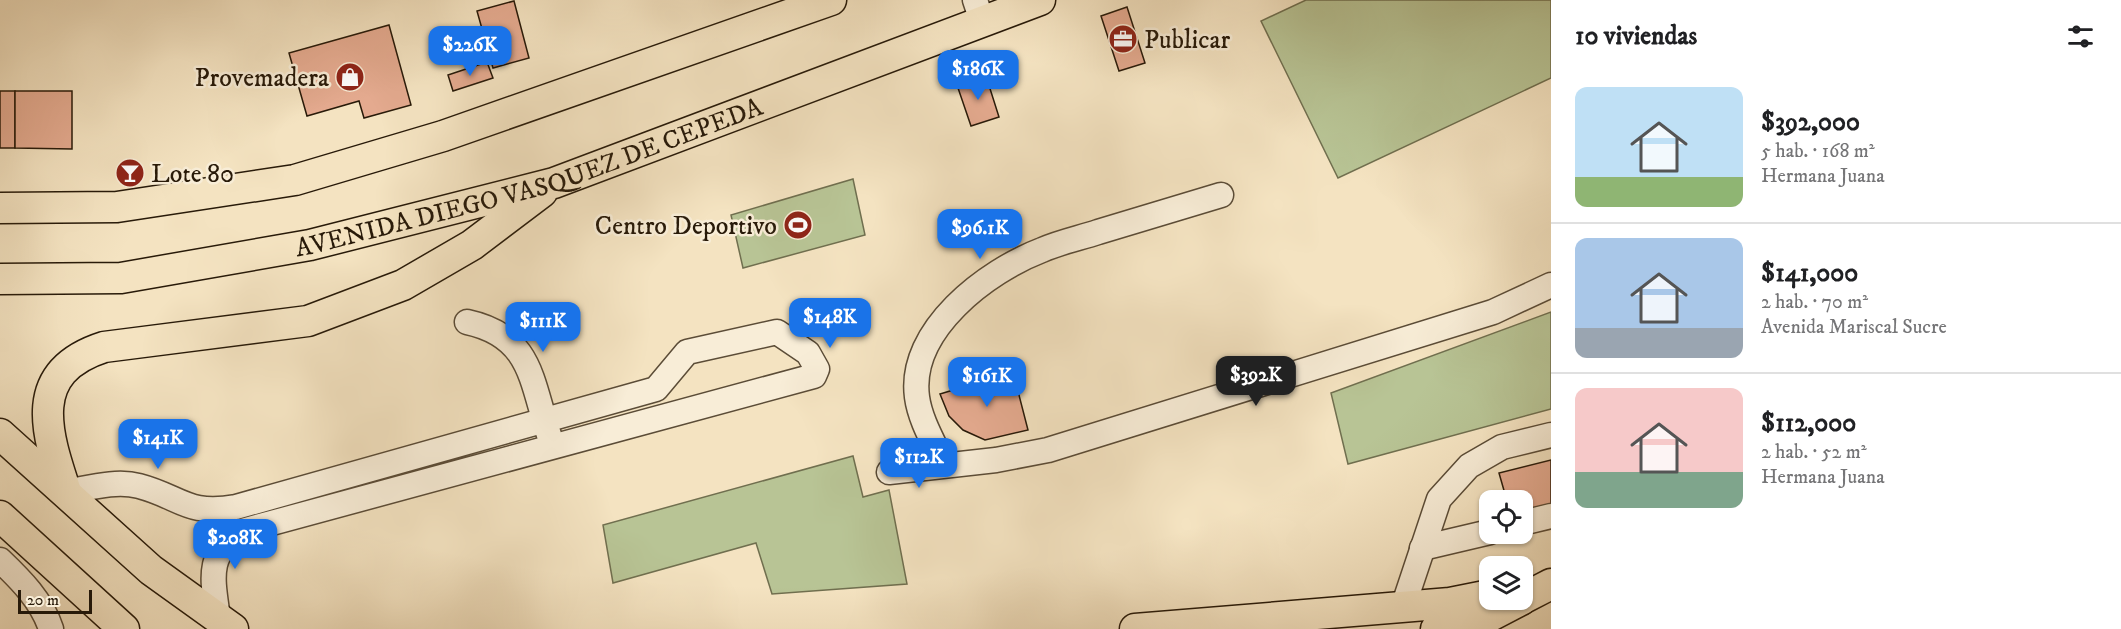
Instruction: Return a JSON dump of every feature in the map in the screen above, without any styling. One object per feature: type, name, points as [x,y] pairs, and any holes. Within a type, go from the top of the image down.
[{"type":"main road","points":[[0,208],[117,207],[295,180],[443,136],[831,0]]},
{"type":"main road","name":"AVENIDA DIEGO VASQUEZ DE CEPEDA","points":[[0,279],[121,278],[145,274],[310,245],[554,183],[979,11],[1040,0]]},
{"type":"main road","points":[[66,492],[51,446],[46,404],[57,380],[83,356],[104,347],[308,321],[403,285],[472,244],[554,183]]},
{"type":"main road","points":[[0,434],[151,570],[225,623]]},
{"type":"main road","points":[[0,516],[124,629]]},
{"type":"main road","points":[[1533,586],[1551,583]]},
{"type":"main road","points":[[1533,593],[1551,583]]},
{"type":"main road","points":[[1135,629],[1450,603],[1479,597]]},
{"type":"main road","points":[[1436,629],[1475,624],[1501,610]]},
{"type":"street","points":[[944,465],[924,421],[917,396],[918,369],[930,338],[951,311],[976,288],[1041,250],[1221,195]]},
{"type":"street","points":[[889,472],[996,460],[1048,450],[1493,312],[1551,285]]},
{"type":"street","points":[[467,322],[500,332],[512,341],[532,376],[553,446]]},
{"type":"street","points":[[66,492],[114,483],[138,485],[183,505],[198,509],[224,510],[656,389],[687,352],[777,332],[808,353],[817,369],[814,376],[242,531],[222,545],[213,569],[225,623]]},
{"type":"street","points":[[656,389],[663,418]]},
{"type":"street","points":[[1403,607],[1439,499],[1469,466],[1502,447],[1551,435]]},
{"type":"street","points":[[440,450],[444,476]]},
{"type":"street","points":[[311,486],[316,511]]},
{"type":"street","points":[[1533,520],[1551,516]]},
{"type":"street","points":[[1422,548],[1479,535]]},
{"type":"street","points":[[0,560],[21,580],[39,605],[51,629]]},
{"type":"green space","points":[[1306,0],[1551,0],[1551,78],[1338,178],[1261,21]]},
{"type":"green space","name":"Centro Deportivo","points":[[853,179],[865,235],[743,268],[731,215]]},
{"type":"green space","points":[[1551,312],[1551,409],[1348,464],[1331,393]]},
{"type":"green space","points":[[853,456],[863,497],[889,490],[907,584],[772,594],[756,543],[613,583],[603,525]]},
{"type":"building","points":[[514,1],[529,58],[493,68],[477,11]]},
{"type":"building","name":"Publicar","points":[[1127,7],[1145,63],[1119,71],[1101,16]]},
{"type":"building","name":"Provemadera","points":[[389,25],[411,105],[364,118],[359,101],[307,116],[289,53]]},
{"type":"building","points":[[487,62],[493,78],[453,91],[448,75]]},
{"type":"building","points":[[986,76],[999,117],[971,126],[957,85]]},
{"type":"building","points":[[0,91],[15,91],[15,148],[0,148]]},
{"type":"building","points":[[15,91],[72,91],[72,149],[15,148]]},
{"type":"building","points":[[1013,372],[1028,430],[985,440],[963,430],[949,416],[940,394]]},
{"type":"building","points":[[1551,460],[1551,509],[1533,514],[1533,490],[1504,490],[1499,473]]},
{"type":"place","name":"Publicar","points":[[1123,39]]},
{"type":"place","name":"Provemadera","points":[[350,77]]},
{"type":"place","name":"Lote 80","points":[[130,173]]},
{"type":"place","name":"Centro Deportivo","points":[[798,225]]}]
